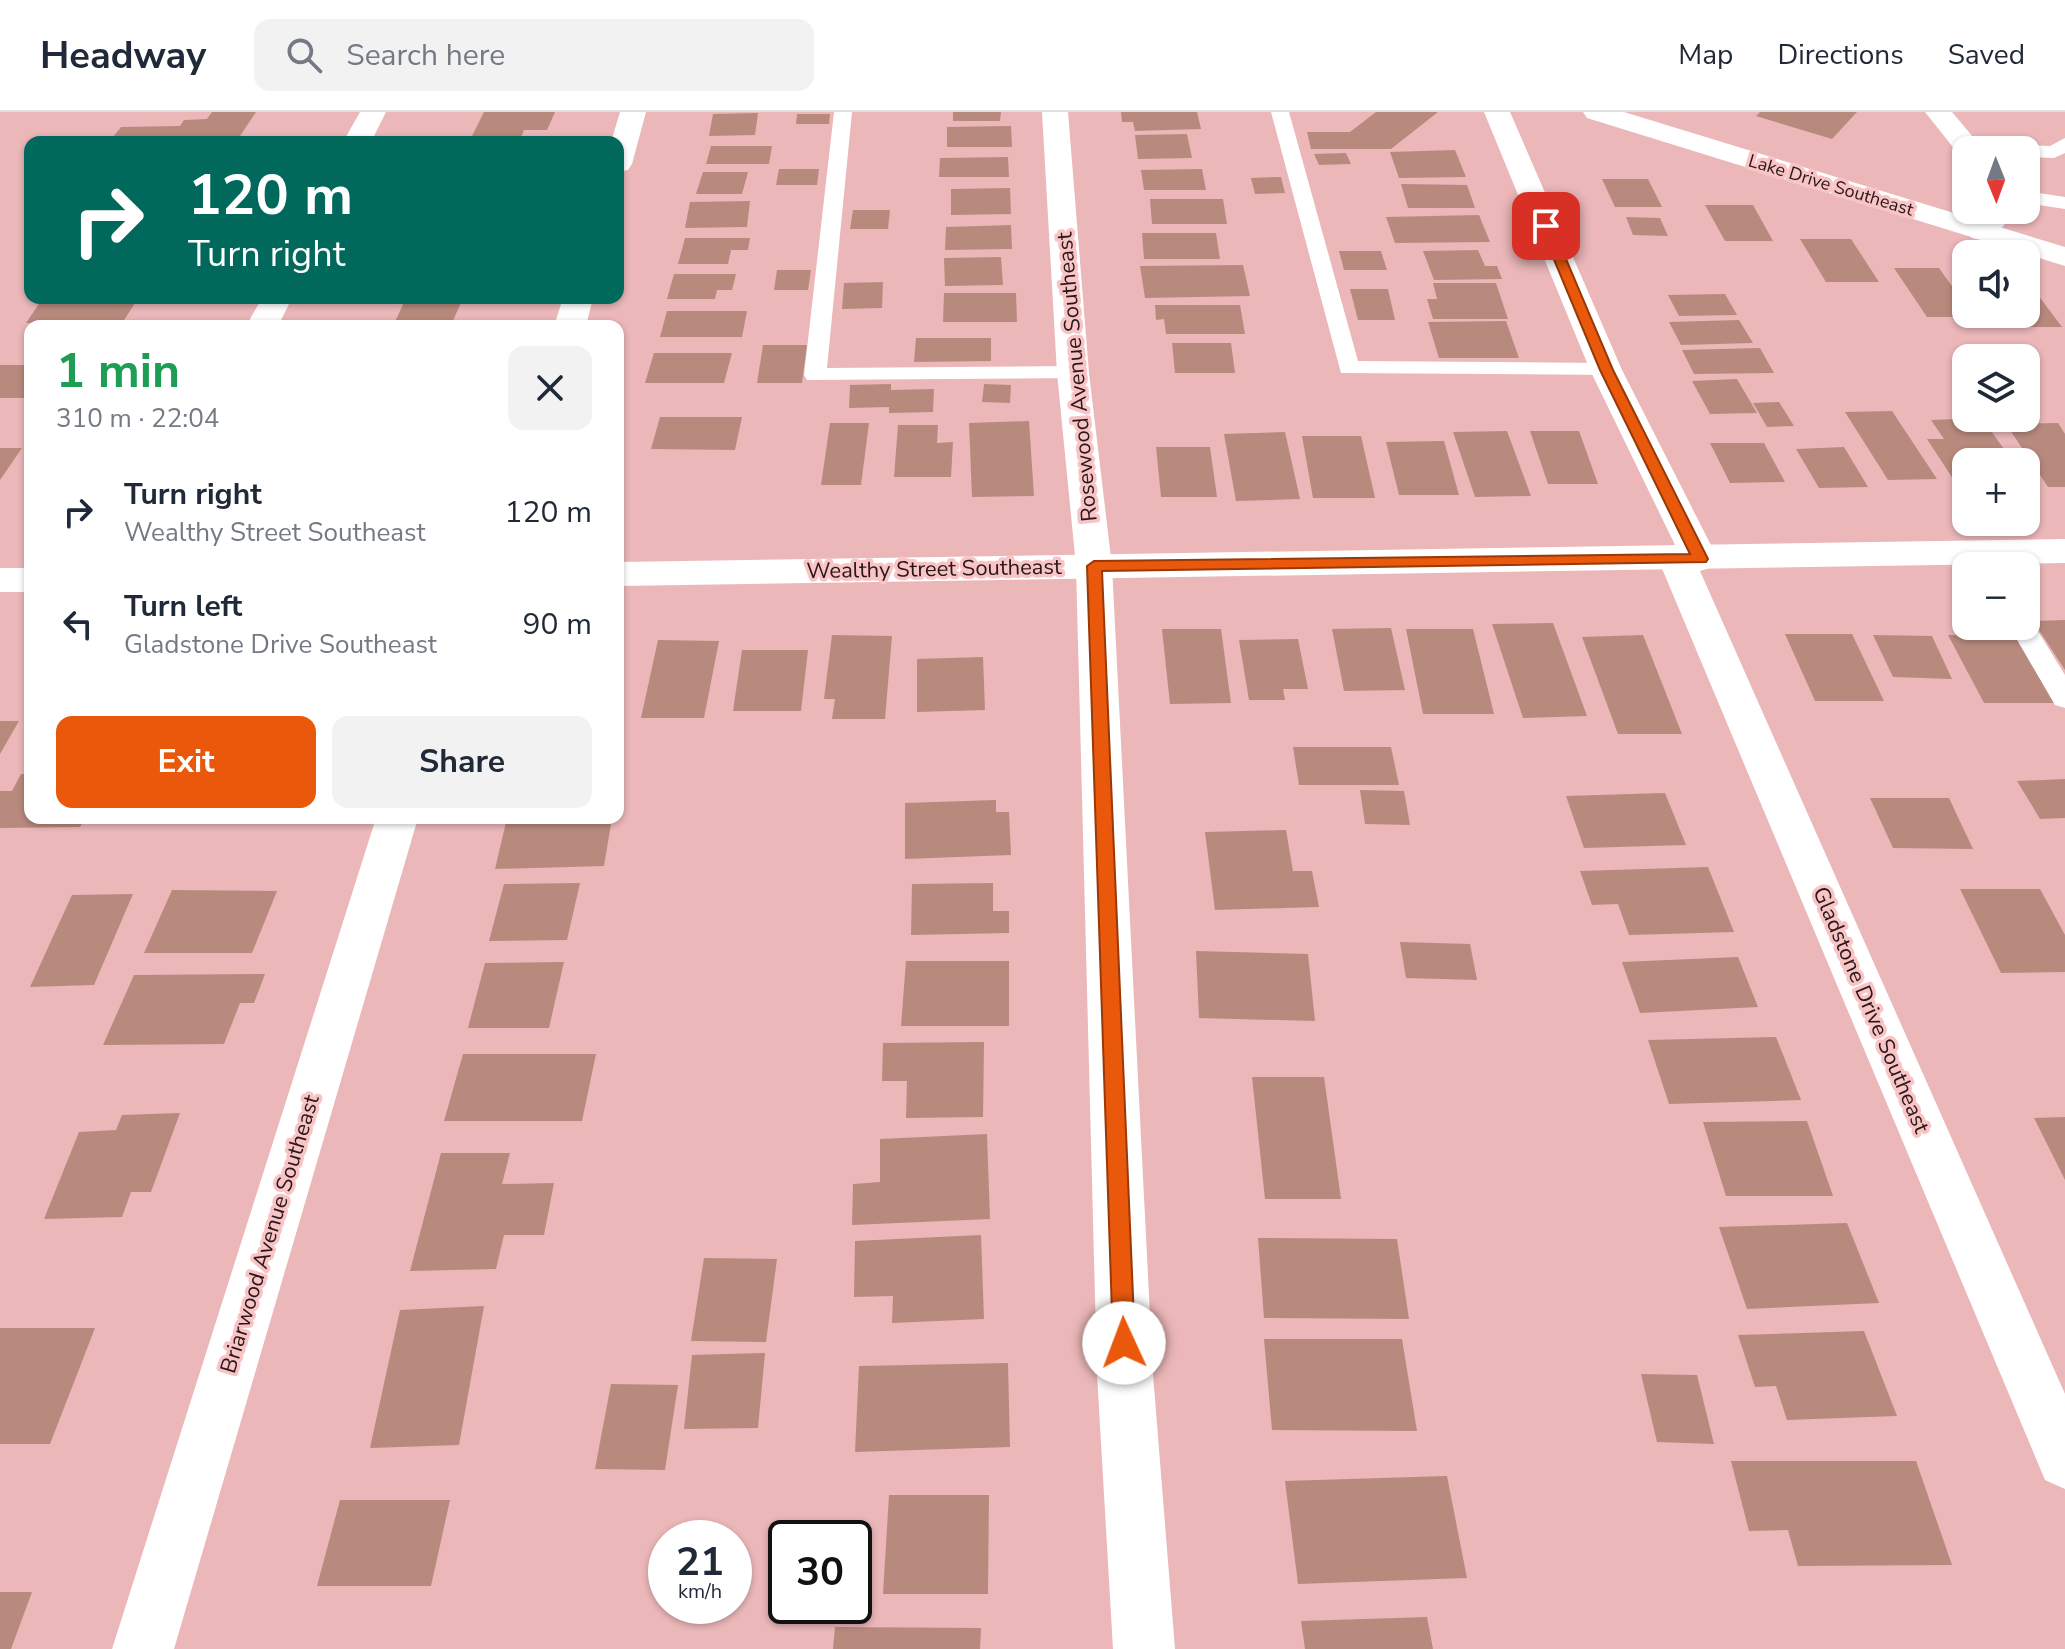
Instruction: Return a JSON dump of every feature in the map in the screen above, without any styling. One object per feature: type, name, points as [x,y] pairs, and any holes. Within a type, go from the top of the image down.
[{"type":"street","points":[[360,136],[373,112]]},
{"type":"street","points":[[624,143],[633,112]]},
{"type":"street","name":"Rosewood Avenue Southeast","points":[[1055,112],[1073,373],[1094,566],[1125,1374],[1144,1649]]},
{"type":"street","name":"Gladstone Drive Southeast","points":[[1497,112],[1688,559],[2065,1460]]},
{"type":"street","name":"Lake Drive Southeast","points":[[1596,112],[1952,210]]},
{"type":"street","points":[[1938,112],[1958,136]]},
{"type":"street","name":"Lake Drive Southeast","points":[[1997,224],[2065,257]]},
{"type":"street","name":"Wealthy Street Southeast","points":[[2040,554],[2065,551]]},
{"type":"street","name":"Wealthy Street Southeast","points":[[624,574],[1688,559],[1952,560]]},
{"type":"street","points":[[0,580],[24,580]]},
{"type":"street","name":"Briarwood Avenue Southeast","points":[[143,1649],[395,824]]},
{"type":"lane","points":[[843,112],[815,375],[1073,373]]},
{"type":"lane","points":[[1280,112],[1349,368],[1606,370]]},
{"type":"lane","points":[[2040,152],[2061,154]]},
{"type":"lane","points":[[2040,199],[2065,203]]},
{"type":"lane","points":[[2030,640],[2065,698]]},
{"type":"building","points":[[212,112],[256,112],[240,136],[114,136],[121,127],[180,126],[184,120],[207,119]]},
{"type":"building","points":[[484,112],[555,112],[547,130],[524,130],[522,136],[472,136]]},
{"type":"building","points":[[953,112],[1001,112],[1000,121],[953,121]]},
{"type":"building","points":[[1121,112],[1197,112],[1201,129],[1135,131],[1133,122],[1122,122]]},
{"type":"building","points":[[1376,112],[1438,112],[1391,149],[1311,149],[1307,132],[1350,132]]},
{"type":"building","points":[[1760,112],[1857,112],[1832,139],[1756,116]]},
{"type":"building","points":[[758,113],[755,135],[709,136],[713,114]]},
{"type":"building","points":[[797,114],[830,114],[829,124],[796,124]]},
{"type":"building","points":[[1011,126],[1012,147],[947,147],[947,127]]},
{"type":"building","points":[[1187,134],[1192,158],[1138,159],[1135,135]]},
{"type":"building","points":[[711,146],[772,146],[769,164],[706,164]]},
{"type":"building","points":[[1455,150],[1466,177],[1399,178],[1390,152]]},
{"type":"building","points":[[1346,153],[1351,164],[1319,165],[1314,154]]},
{"type":"building","points":[[1008,157],[1009,177],[939,177],[940,158]]},
{"type":"building","points":[[779,169],[819,169],[817,185],[776,185]]},
{"type":"building","points":[[1202,169],[1206,190],[1144,190],[1141,170]]},
{"type":"building","points":[[703,172],[748,172],[742,194],[696,194]]},
{"type":"building","points":[[1281,177],[1285,193],[1255,194],[1251,178]]},
{"type":"building","points":[[1602,179],[1648,179],[1662,207],[1615,207]]},
{"type":"building","points":[[1401,184],[1467,185],[1475,208],[1408,208]]},
{"type":"building","points":[[1010,188],[1011,214],[951,215],[951,189]]},
{"type":"building","points":[[1150,199],[1223,199],[1227,224],[1152,224]]},
{"type":"building","points":[[750,201],[747,227],[685,228],[690,202]]},
{"type":"building","points":[[1705,205],[1753,205],[1773,241],[1725,241]]},
{"type":"building","points":[[853,210],[890,210],[888,229],[850,229]]},
{"type":"building","points":[[1479,215],[1490,242],[1395,243],[1386,217]]},
{"type":"building","points":[[1626,217],[1660,218],[1668,236],[1633,235]]},
{"type":"building","points":[[1011,225],[1012,249],[945,250],[946,227]]},
{"type":"building","points":[[1142,233],[1216,233],[1220,259],[1144,259]]},
{"type":"building","points":[[685,238],[750,238],[748,250],[731,250],[728,264],[678,264]]},
{"type":"building","points":[[1800,239],[1851,239],[1879,282],[1826,282]]},
{"type":"building","points":[[1478,250],[1485,266],[1497,266],[1502,279],[1434,280],[1423,251]]},
{"type":"building","points":[[1339,251],[1381,251],[1387,270],[1344,270]]},
{"type":"building","points":[[1001,257],[1003,285],[945,286],[944,258]]},
{"type":"building","points":[[1243,265],[1250,296],[1145,298],[1140,266]]},
{"type":"building","points":[[1894,268],[1939,268],[1952,286],[1952,317],[1927,317]]},
{"type":"building","points":[[777,270],[811,270],[808,290],[774,290]]},
{"type":"building","points":[[674,274],[736,274],[732,290],[717,290],[715,299],[667,299]]},
{"type":"building","points":[[883,282],[882,308],[842,309],[844,283]]},
{"type":"building","points":[[1433,283],[1496,283],[1508,319],[1433,319],[1427,299],[1437,299]]},
{"type":"building","points":[[1350,289],[1388,289],[1395,320],[1358,320]]},
{"type":"building","points":[[944,293],[1016,293],[1017,322],[943,322]]},
{"type":"building","points":[[1725,294],[1737,315],[1679,316],[1668,295]]},
{"type":"building","points":[[2040,298],[2062,327],[2040,327]]},
{"type":"building","points":[[39,304],[134,304],[124,320],[28,320]]},
{"type":"building","points":[[403,304],[460,304],[453,320],[396,320]]},
{"type":"building","points":[[1155,305],[1240,305],[1245,334],[1166,334],[1164,319],[1156,320]]},
{"type":"building","points":[[667,311],[747,311],[742,337],[660,337]]},
{"type":"building","points":[[1739,320],[1753,343],[1681,345],[1669,322]]},
{"type":"building","points":[[1506,321],[1519,358],[1439,358],[1428,322]]},
{"type":"building","points":[[916,338],[991,338],[991,361],[914,362]]},
{"type":"building","points":[[1172,343],[1231,343],[1235,373],[1175,373]]},
{"type":"building","points":[[763,345],[807,345],[802,383],[757,383]]},
{"type":"building","points":[[1760,348],[1774,373],[1694,374],[1682,350]]},
{"type":"building","points":[[654,353],[732,353],[724,383],[645,383]]},
{"type":"building","points":[[0,365],[24,365],[24,398],[0,398]]},
{"type":"building","points":[[1737,379],[1757,413],[1710,414],[1692,381]]},
{"type":"building","points":[[891,384],[891,390],[934,389],[933,412],[889,413],[889,407],[849,408],[850,385]]},
{"type":"building","points":[[984,384],[1011,385],[1010,403],[982,402]]},
{"type":"building","points":[[1779,402],[1794,426],[1767,427],[1753,403]]},
{"type":"building","points":[[1892,411],[1937,479],[1888,480],[1845,412]]},
{"type":"building","points":[[660,417],[742,417],[735,450],[651,449]]},
{"type":"building","points":[[1952,419],[1952,432],[1992,432],[2003,448],[1952,448],[1952,477],[1927,439],[1944,439],[1931,420]]},
{"type":"building","points":[[1029,421],[1034,496],[972,497],[969,423]]},
{"type":"building","points":[[830,423],[869,423],[861,485],[821,485]]},
{"type":"building","points":[[2040,423],[2058,423],[2065,434],[2065,487],[2048,487],[2040,475],[2040,448],[2022,448],[2011,432],[2040,432]]},
{"type":"building","points":[[898,425],[938,425],[937,443],[953,442],[951,477],[894,477]]},
{"type":"building","points":[[1507,431],[1531,496],[1475,497],[1453,432]]},
{"type":"building","points":[[1530,431],[1579,431],[1598,484],[1548,484]]},
{"type":"building","points":[[1285,432],[1300,499],[1236,501],[1224,434]]},
{"type":"building","points":[[1302,436],[1361,436],[1375,498],[1313,498]]},
{"type":"building","points":[[1444,441],[1459,495],[1399,495],[1386,442]]},
{"type":"building","points":[[1710,443],[1764,443],[1785,482],[1730,483]]},
{"type":"building","points":[[1156,447],[1210,447],[1217,497],[1161,497]]},
{"type":"building","points":[[1844,447],[1868,487],[1819,488],[1796,449]]},
{"type":"building","points":[[0,448],[22,448],[0,480]]},
{"type":"building","points":[[2065,620],[2065,670],[2040,632],[2040,621]]},
{"type":"building","points":[[1553,623],[1587,716],[1523,718],[1492,624]]},
{"type":"building","points":[[1391,628],[1405,690],[1344,691],[1332,629]]},
{"type":"building","points":[[1162,629],[1221,629],[1231,703],[1170,704]]},
{"type":"building","points":[[1406,629],[1473,629],[1494,714],[1423,714]]},
{"type":"building","points":[[1785,634],[1852,634],[1884,701],[1815,701]]},
{"type":"building","points":[[832,635],[892,636],[885,719],[832,719],[835,699],[824,699]]},
{"type":"building","points":[[1643,635],[1682,734],[1618,734],[1582,637]]},
{"type":"building","points":[[1873,635],[1932,636],[1952,679],[1893,677]]},
{"type":"building","points":[[1948,635],[1952,635],[1952,640],[2019,640],[2055,703],[1984,703]]},
{"type":"building","points":[[1298,639],[1308,689],[1283,689],[1285,700],[1249,700],[1239,640]]},
{"type":"building","points":[[658,640],[719,641],[704,718],[641,718]]},
{"type":"building","points":[[742,650],[808,650],[801,711],[733,711]]},
{"type":"building","points":[[983,657],[985,710],[917,712],[917,659]]},
{"type":"building","points":[[0,721],[19,721],[0,754]]},
{"type":"building","points":[[1293,747],[1391,747],[1399,785],[1299,785]]},
{"type":"building","points":[[21,774],[24,774],[24,824],[82,824],[80,827],[0,828],[0,791],[12,791]]},
{"type":"building","points":[[2065,779],[2065,818],[2040,819],[2017,781]]},
{"type":"building","points":[[1360,790],[1404,791],[1410,825],[1365,824]]},
{"type":"building","points":[[1665,793],[1686,845],[1584,848],[1566,796]]},
{"type":"building","points":[[1870,798],[1949,798],[1973,849],[1893,848]]},
{"type":"building","points":[[996,800],[996,812],[1009,812],[1011,855],[905,859],[905,803]]},
{"type":"building","points":[[506,824],[611,824],[604,866],[495,869]]},
{"type":"building","points":[[1286,830],[1293,871],[1312,871],[1319,907],[1215,910],[1205,832]]},
{"type":"building","points":[[1708,867],[1734,932],[1629,935],[1618,904],[1592,905],[1580,871]]},
{"type":"building","points":[[580,883],[567,940],[489,941],[504,884]]},
{"type":"building","points":[[993,883],[993,911],[1009,911],[1009,933],[911,935],[912,884]]},
{"type":"building","points":[[1960,889],[2040,889],[2065,935],[2065,972],[2001,973]]},
{"type":"building","points":[[172,890],[277,891],[252,953],[144,953]]},
{"type":"building","points":[[133,894],[94,985],[30,987],[72,895]]},
{"type":"building","points":[[1400,942],[1470,944],[1477,980],[1406,978]]},
{"type":"building","points":[[1196,951],[1308,954],[1315,1021],[1199,1018]]},
{"type":"building","points":[[1738,957],[1758,1007],[1640,1013],[1622,962]]},
{"type":"building","points":[[906,961],[1009,961],[1009,1026],[901,1026]]},
{"type":"building","points":[[564,962],[549,1028],[468,1028],[485,963]]},
{"type":"building","points":[[265,974],[254,1003],[240,1003],[224,1044],[103,1045],[134,975]]},
{"type":"building","points":[[1776,1037],[1801,1100],[1669,1104],[1648,1040]]},
{"type":"building","points":[[984,1042],[983,1117],[906,1118],[907,1081],[882,1081],[883,1043]]},
{"type":"building","points":[[463,1054],[596,1054],[582,1121],[444,1121]]},
{"type":"building","points":[[1252,1077],[1324,1077],[1341,1199],[1265,1199]]},
{"type":"building","points":[[180,1113],[151,1192],[131,1192],[122,1217],[44,1219],[79,1132],[116,1130],[122,1115]]},
{"type":"building","points":[[2065,1117],[2065,1180],[2034,1118]]},
{"type":"building","points":[[1807,1121],[1833,1196],[1726,1196],[1703,1122]]},
{"type":"building","points":[[987,1134],[990,1219],[852,1225],[853,1184],[880,1182],[880,1139]]},
{"type":"building","points":[[441,1153],[510,1153],[502,1184],[554,1183],[544,1235],[504,1235],[496,1269],[410,1271]]},
{"type":"building","points":[[1847,1223],[1879,1303],[1747,1309],[1719,1227]]},
{"type":"building","points":[[981,1235],[984,1319],[892,1323],[893,1296],[854,1297],[855,1241]]},
{"type":"building","points":[[1258,1238],[1397,1239],[1409,1319],[1264,1318]]},
{"type":"building","points":[[704,1258],[777,1259],[766,1342],[691,1341]]},
{"type":"building","points":[[484,1306],[459,1445],[370,1448],[400,1310]]},
{"type":"building","points":[[0,1328],[95,1328],[50,1444],[0,1444]]},
{"type":"building","points":[[1864,1331],[1897,1416],[1787,1420],[1776,1386],[1755,1387],[1738,1335]]},
{"type":"building","points":[[1264,1339],[1402,1339],[1417,1431],[1272,1430]]},
{"type":"building","points":[[765,1353],[758,1428],[684,1429],[692,1355]]},
{"type":"building","points":[[1008,1363],[1010,1447],[855,1452],[859,1366]]},
{"type":"building","points":[[1641,1374],[1697,1375],[1714,1444],[1657,1442]]},
{"type":"building","points":[[611,1384],[678,1385],[665,1470],[595,1469]]},
{"type":"building","points":[[1731,1461],[1916,1461],[1952,1565],[1798,1566],[1788,1530],[1749,1531]]},
{"type":"building","points":[[1447,1476],[1467,1578],[1298,1584],[1285,1481]]},
{"type":"building","points":[[889,1495],[989,1495],[988,1594],[883,1594]]},
{"type":"building","points":[[340,1500],[450,1500],[431,1586],[317,1586]]},
{"type":"building","points":[[0,1592],[32,1592],[11,1649],[0,1649]]},
{"type":"building","points":[[1427,1617],[1433,1649],[1305,1649],[1301,1621]]},
{"type":"building","points":[[835,1627],[981,1628],[980,1649],[833,1649]]},
{"type":"route","points":[[1124,1343],[1094,566],[1700,559],[1606,370],[1546,226]]}]
